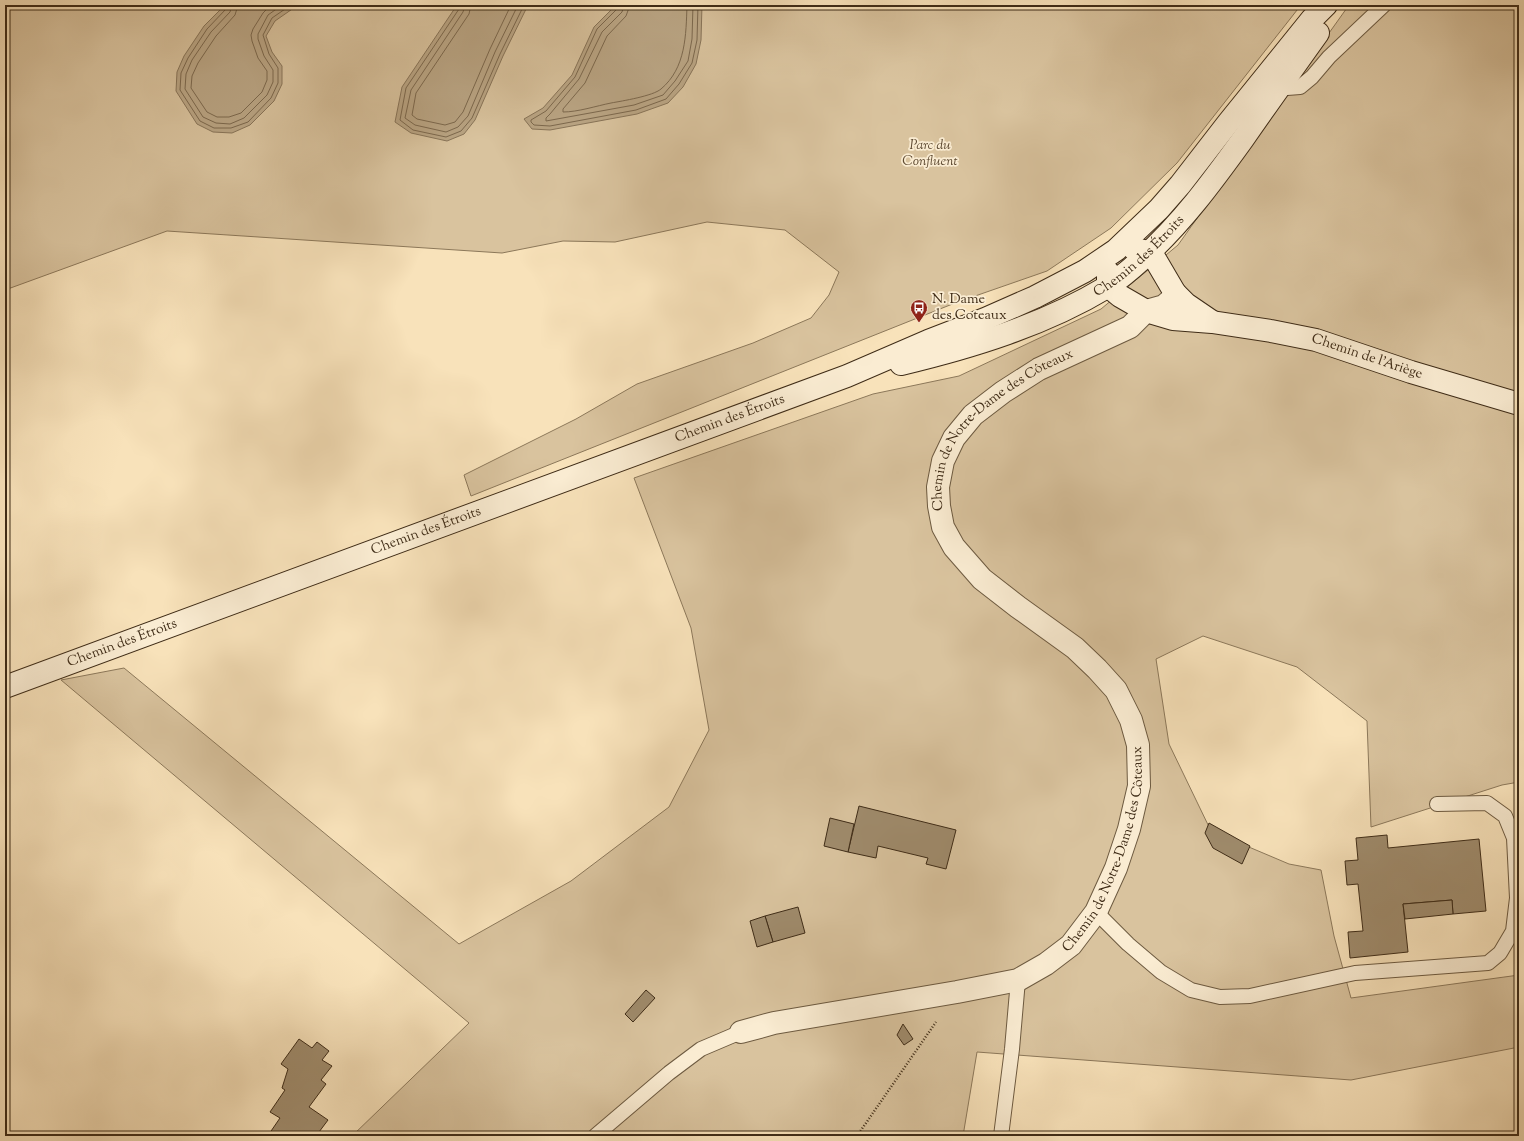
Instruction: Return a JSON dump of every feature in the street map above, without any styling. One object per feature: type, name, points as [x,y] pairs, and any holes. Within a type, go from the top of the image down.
[{"type":"main road","name":"Chemin des Étroits","points":[[847,376],[937,355],[994,338],[1068,308],[1108,286],[1130,270],[1178,224],[1208,187],[1312,19],[1326,5]]},
{"type":"main road","name":"Chemin des Étroits","points":[[5,687],[847,376],[928,341],[985,320],[1035,297],[1085,271],[1116,250],[1159,209],[1323,26],[1336,5]]},
{"type":"main road","points":[[1108,286],[1108,271],[1116,250],[1133,248],[1149,252]]},
{"type":"main road","name":"Chemin de l'Ariège","points":[[1149,252],[1155,259],[1175,293],[1186,304],[1212,322]]},
{"type":"main road","name":"Chemin de l'Ariège","points":[[1108,286],[1120,296],[1146,311],[1173,319],[1212,322],[1271,330],[1316,340],[1411,372],[1519,404]]},
{"type":"main road","name":"Chemin de Notre-Dame des Côteaux","points":[[741,1032],[774,1022],[957,992],[1018,980],[1046,964],[1071,944],[1096,912],[1116,868],[1129,829],[1139,786],[1138,745],[1131,720],[1116,690],[1097,669],[1075,648],[982,579],[954,547],[943,527],[939,506],[938,487],[943,461],[954,438],[973,415],[1003,392],[1038,369],[1130,327],[1146,311],[1164,306],[1172,299],[1175,293]]},
{"type":"lane","points":[[1274,80],[1287,88],[1300,87],[1312,77],[1329,57],[1384,5]]},
{"type":"lane","points":[[1096,912],[1128,944],[1161,972],[1191,990],[1220,997],[1250,996],[1355,973],[1488,963],[1500,953],[1513,931],[1517,898],[1514,838],[1505,816],[1487,803],[1437,804]]},
{"type":"lane","points":[[1001,1136],[1012,1049],[1018,980]]},
{"type":"lane","name":"Chemin de Notre-Dame des Côteaux","points":[[595,1136],[669,1073],[700,1049],[741,1032]]},
{"type":"path","points":[[857,1136],[957,992]]},
{"type":"green space","name":"Parc du Confluent","points":[[5,5],[1301,5],[1177,163],[1111,228],[1047,271],[955,303],[471,496],[464,475],[576,419],[637,384],[753,343],[811,318],[829,295],[839,272],[785,230],[707,222],[615,242],[563,241],[502,253],[167,231],[5,290]]},
{"type":"green space","points":[[1349,5],[1519,5],[1519,782],[1502,785],[1371,827],[1367,721],[1297,667],[1203,636],[1156,659],[1169,744],[1211,831],[1289,864],[1321,870],[1334,936],[1351,998],[1519,975],[1519,1047],[1351,1080],[977,1052],[963,1136],[352,1136],[469,1023],[61,680],[124,668],[459,944],[571,881],[669,807],[709,730],[691,628],[634,478],[873,394],[959,376],[1101,309],[1178,245]]},
{"type":"water","points":[[225,5],[298,5],[275,21],[266,36],[272,52],[282,66],[282,84],[274,101],[250,125],[232,133],[213,132],[197,124],[176,91],[177,72],[184,56],[204,26]]},
{"type":"water","points":[[457,5],[528,5],[503,56],[475,120],[464,134],[447,141],[411,133],[395,122],[402,87]]},
{"type":"water","points":[[616,5],[702,5],[701,40],[696,64],[683,87],[668,103],[637,114],[550,130],[532,129],[524,119],[543,108],[572,75],[594,27]]},
{"type":"building","points":[[859,806],[956,830],[946,869],[926,864],[928,858],[878,846],[876,858],[848,852]]},
{"type":"building","points":[[830,818],[854,824],[848,852],[824,846]]},
{"type":"building","points":[[1209,823],[1250,846],[1242,864],[1213,848],[1205,833]]},
{"type":"building","points":[[1387,835],[1388,848],[1479,839],[1486,911],[1453,914],[1452,900],[1403,904],[1408,952],[1350,958],[1348,932],[1363,931],[1358,884],[1347,885],[1345,861],[1358,860],[1356,838]]},
{"type":"building","points":[[1452,900],[1453,914],[1405,919],[1403,904]]},
{"type":"building","points":[[798,907],[805,933],[773,942],[765,916]]},
{"type":"building","points":[[765,916],[773,942],[757,947],[750,921]]},
{"type":"building","points":[[646,990],[655,998],[633,1022],[625,1014]]},
{"type":"building","points":[[903,1024],[913,1039],[904,1045],[897,1035]]},
{"type":"building","points":[[299,1039],[312,1048],[317,1042],[329,1051],[322,1060],[332,1066],[321,1080],[326,1084],[309,1107],[328,1120],[316,1136],[272,1136],[269,1134],[280,1118],[270,1112],[285,1090],[282,1088],[288,1069],[281,1064]]},
{"type":"place","name":"N. Dame des Coteaux","points":[[919,323]]}]
